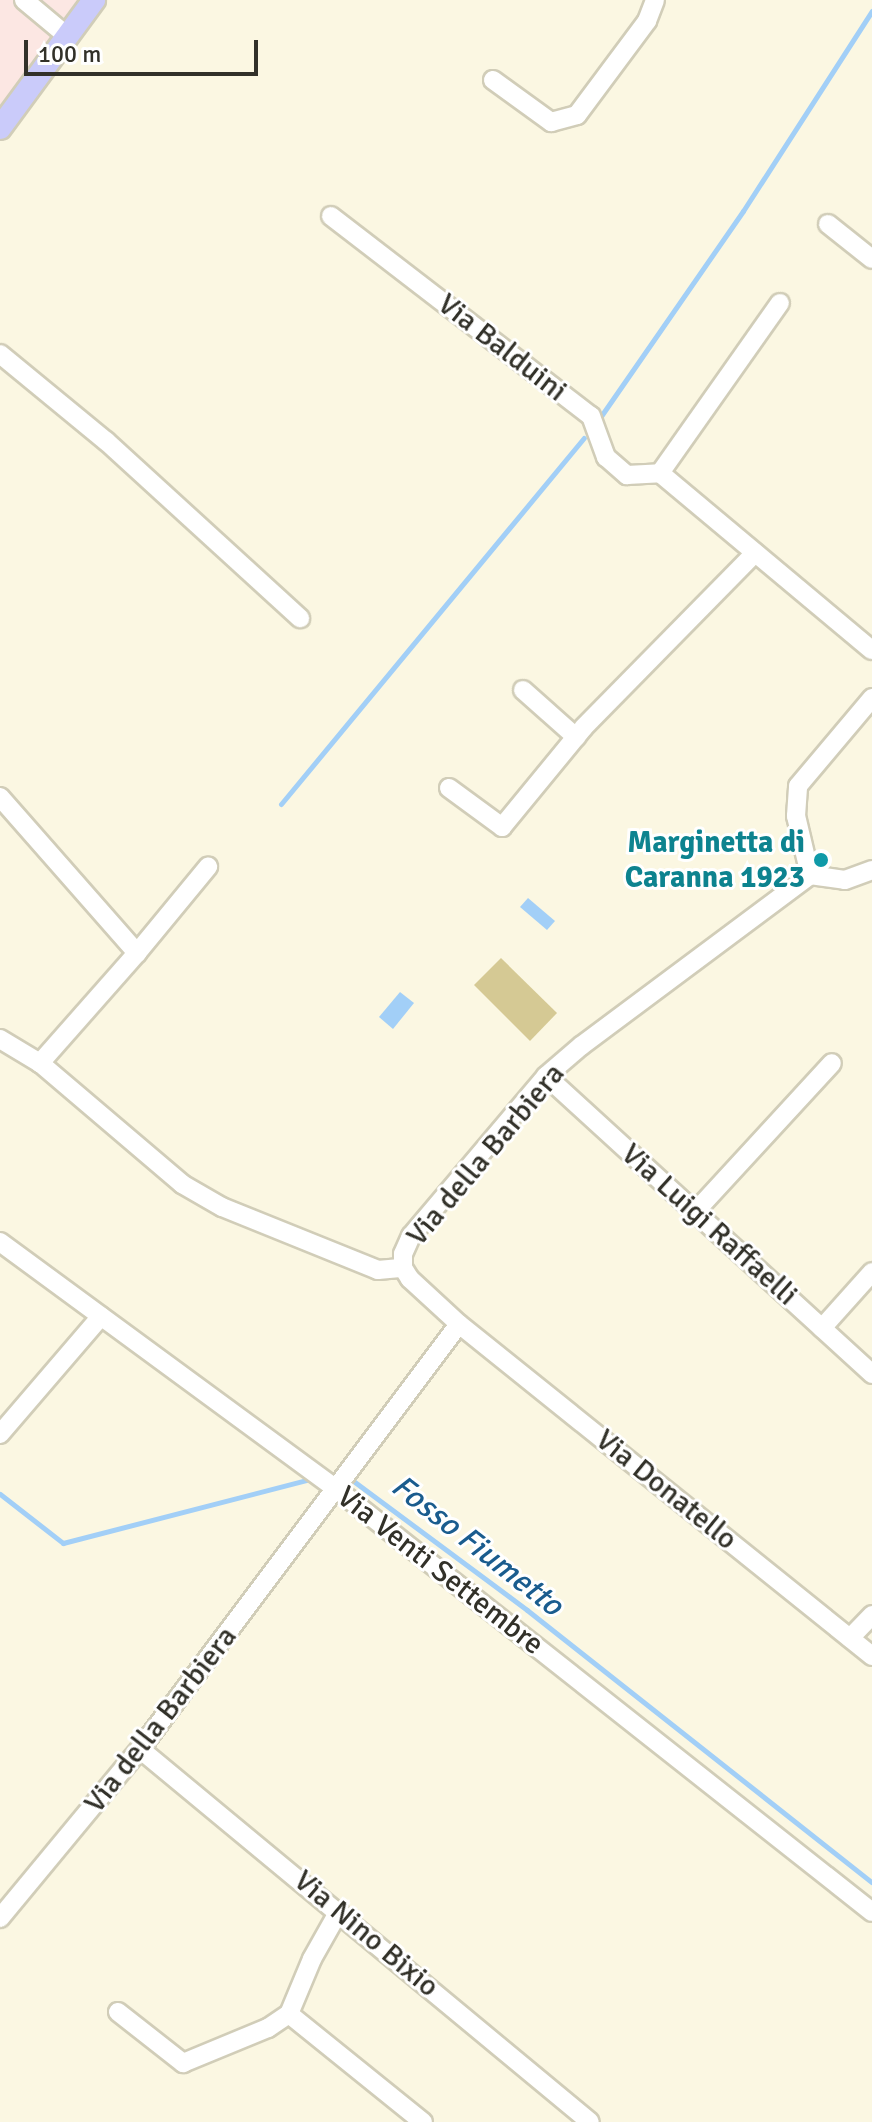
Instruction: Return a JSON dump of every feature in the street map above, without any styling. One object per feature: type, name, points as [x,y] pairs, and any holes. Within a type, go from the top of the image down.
[{"type":"main road","points":[[0,128],[94,0]]},
{"type":"street","points":[[24,0],[67,36]]},
{"type":"street","points":[[493,80],[551,122],[577,115],[647,21],[655,0]]},
{"type":"street","name":"Via Balduini","points":[[331,216],[591,416],[606,457],[627,475],[660,473]]},
{"type":"street","points":[[828,224],[872,259]]},
{"type":"street","points":[[780,303],[660,473],[872,650]]},
{"type":"street","points":[[0,354],[106,441],[300,618]]},
{"type":"street","points":[[449,788],[502,827],[576,737],[755,553]]},
{"type":"street","points":[[523,690],[576,737]]},
{"type":"street","points":[[872,698],[798,786],[796,816],[809,856],[810,875],[845,880],[872,870]]},
{"type":"street","points":[[0,797],[137,953]]},
{"type":"street","points":[[40,1063],[208,867]]},
{"type":"street","name":"Via della Barbiera","points":[[0,1918],[140,1749],[258,1596],[329,1480],[352,1465],[459,1324],[410,1279],[403,1268],[403,1254],[411,1236],[546,1076],[581,1046],[810,875]]},
{"type":"street","points":[[0,1039],[40,1063],[182,1184],[222,1207],[378,1270],[403,1268]]},
{"type":"street","points":[[695,1212],[832,1063]]},
{"type":"street","name":"Via Luigi Raffaelli","points":[[546,1076],[872,1374]]},
{"type":"street","name":"Via Venti Settembre","points":[[0,1242],[329,1480],[872,1912]]},
{"type":"street","points":[[822,1328],[872,1272]]},
{"type":"street","points":[[0,1434],[101,1316]]},
{"type":"street","name":"Via Donatello","points":[[459,1324],[872,1656]]},
{"type":"street","points":[[850,1638],[872,1615]]},
{"type":"street","name":"Via Nino Bixio","points":[[140,1749],[590,2122]]},
{"type":"street","points":[[118,2012],[183,2063],[268,2028],[289,2014],[312,1959],[339,1911]]},
{"type":"street","points":[[289,2014],[423,2122]]},
{"type":"shaded area","points":[[0,0],[84,0],[0,113]]},
{"type":"shaded area","points":[[501,958],[557,1013],[530,1041],[474,985]]},
{"type":"water","points":[[528,898],[555,921],[547,930],[520,907]]},
{"type":"water","points":[[400,992],[414,1003],[393,1029],[379,1017]]},
{"type":"waterway","points":[[599,419],[743,211],[872,11]]},
{"type":"waterway","points":[[281,804],[584,438]]},
{"type":"waterway","name":"Fosso Fiumetto","points":[[348,1477],[527,1610],[872,1882]]},
{"type":"waterway","name":"Fosso Fiumetto","points":[[0,1494],[63,1543],[311,1479]]},
{"type":"place","name":"Marginetta di Caranna 1923","points":[[821,860]]}]
